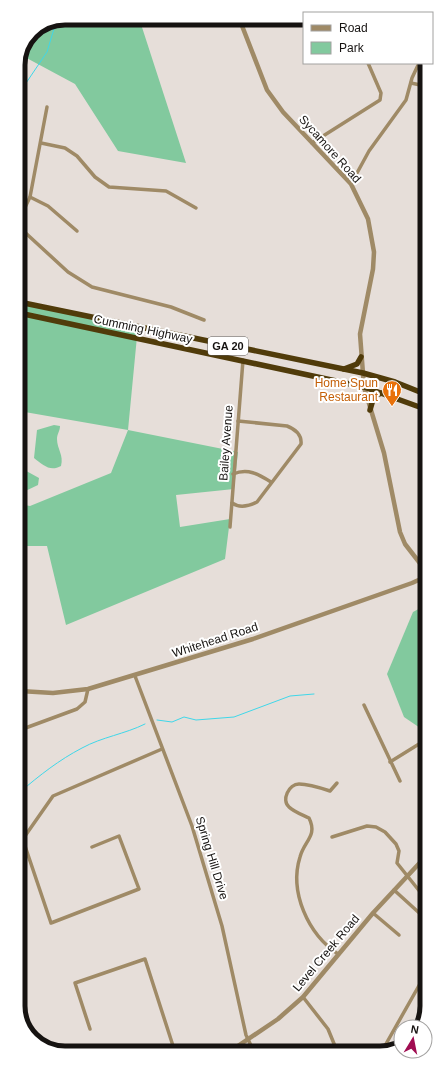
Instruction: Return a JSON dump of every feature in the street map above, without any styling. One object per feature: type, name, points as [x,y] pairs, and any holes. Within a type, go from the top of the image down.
[{"type":"highway","name":"Cumming Highway","points":[[25,303],[342,369],[395,382],[420,392]]},
{"type":"highway","name":"Cumming Highway","points":[[25,314],[364,386],[420,407]]},
{"type":"highway","points":[[342,369],[357,364],[361,357]]},
{"type":"highway","points":[[370,410],[374,396],[383,393]]},
{"type":"street","name":"Sycamore Road","points":[[242,25],[267,90],[283,112],[351,184],[368,219],[374,252],[373,269],[360,334],[364,386],[384,453],[400,532],[405,544],[419,560]]},
{"type":"street","points":[[312,143],[380,100],[381,93],[368,64]]},
{"type":"street","points":[[351,184],[370,151],[406,100],[419,64]]},
{"type":"street","points":[[411,83],[420,85]]},
{"type":"street","points":[[25,207],[30,197],[42,143],[47,108]]},
{"type":"street","points":[[42,143],[65,148],[77,156],[95,177],[109,187],[166,191],[196,208]]},
{"type":"street","points":[[30,197],[48,206],[77,231]]},
{"type":"street","points":[[25,232],[68,272],[92,287],[171,307],[204,320]]},
{"type":"street","name":"Bailey Avenue","points":[[230,527],[243,360]]},
{"type":"street","points":[[232,503],[235,506],[246,506],[257,502],[266,493],[271,482],[301,444],[301,440],[294,429],[286,426],[238,421]]},
{"type":"street","points":[[233,474],[242,471],[256,473],[271,482]]},
{"type":"street","name":"Whitehead Road","points":[[25,691],[53,693],[88,689],[134,676],[253,639],[420,579]]},
{"type":"street","name":"Whitehead Road","points":[[412,583],[420,581]]},
{"type":"street","name":"Spring Hill Drive","points":[[134,676],[159,737],[162,750],[192,826],[214,895],[247,1038],[251,1046]]},
{"type":"street","points":[[25,728],[76,709],[85,702],[88,689]]},
{"type":"street","points":[[364,706],[400,781]]},
{"type":"street","points":[[390,762],[420,744]]},
{"type":"street","points":[[25,836],[53,796],[162,750]]},
{"type":"street","points":[[337,783],[330,791],[300,784],[294,785],[288,790],[286,803],[290,808],[309,818],[313,827],[312,834],[300,856],[296,878],[301,900],[312,928],[319,938],[338,954]]},
{"type":"street","points":[[332,837],[367,826],[381,829],[396,844],[399,851],[397,863],[420,892]]},
{"type":"street","points":[[25,846],[52,923],[139,889],[119,836],[92,847]]},
{"type":"street","name":"Level Creek Road","points":[[237,1046],[278,1019],[304,997],[373,913],[420,862]]},
{"type":"street","points":[[394,890],[420,914]]},
{"type":"street","points":[[373,913],[399,935]]},
{"type":"street","points":[[90,1029],[75,984],[145,959],[173,1046]]},
{"type":"street","points":[[385,1045],[420,985]]},
{"type":"street","points":[[304,997],[328,1029],[335,1046]]},
{"type":"green space","points":[[64,25],[141,25],[186,163],[118,151],[75,84],[26,58],[28,49],[37,37],[49,28]]},
{"type":"green space","points":[[25,301],[138,326],[128,430],[25,412]]},
{"type":"green space","points":[[54,425],[60,426],[57,439],[62,462],[61,466],[57,468],[50,468],[34,458],[37,430]]},
{"type":"green space","points":[[128,430],[238,452],[234,489],[176,495],[180,527],[230,519],[225,559],[66,625],[47,546],[25,546],[25,505],[30,506],[111,473]]},
{"type":"green space","points":[[25,470],[39,478],[38,485],[25,491]]},
{"type":"green space","points":[[420,608],[420,728],[404,717],[387,674],[413,612]]},
{"type":"waterway","points":[[25,85],[47,52],[55,27]]},
{"type":"waterway","points":[[157,720],[172,722],[184,717],[196,720],[234,717],[290,696],[314,694]]},
{"type":"waterway","points":[[25,788],[50,768],[82,748],[97,741],[145,724]]},
{"type":"place","name":"Home Spun Restaurant","points":[[392,407]]}]
